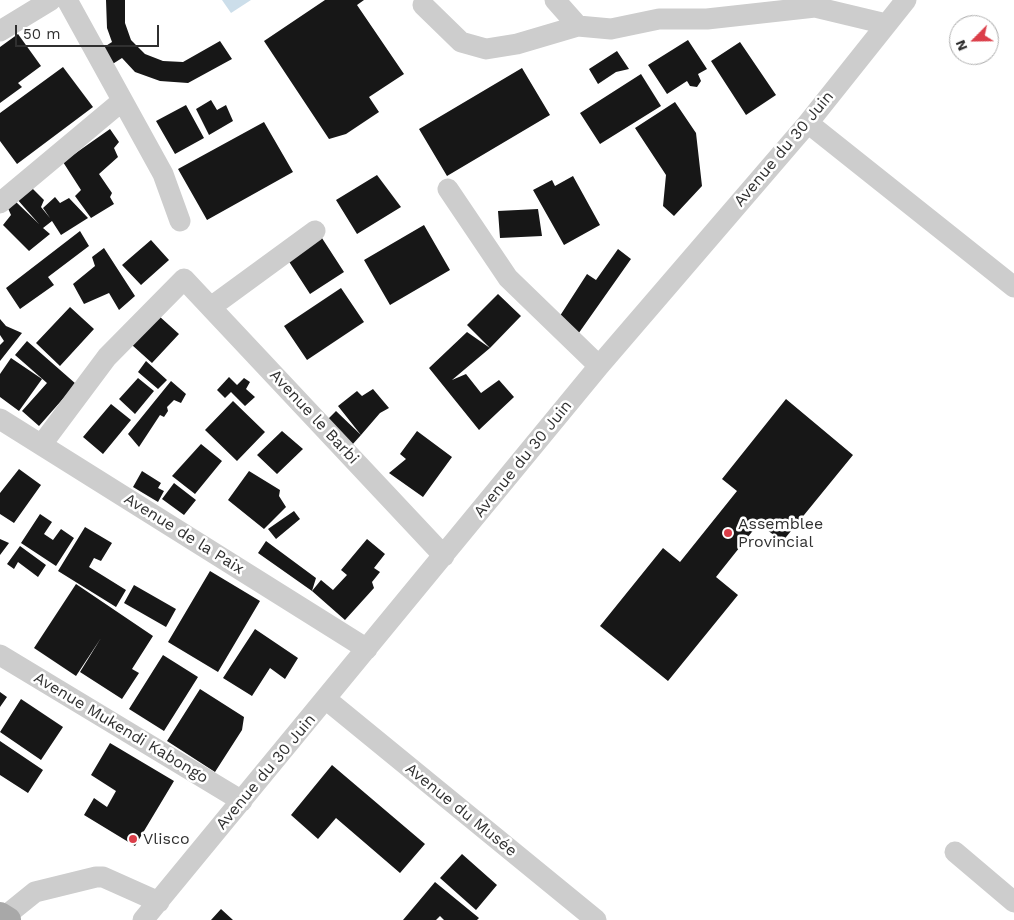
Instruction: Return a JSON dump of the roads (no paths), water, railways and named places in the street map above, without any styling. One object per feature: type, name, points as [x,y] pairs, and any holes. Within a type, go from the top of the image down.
[{"type":"street","points":[[0,31],[51,0]]},
{"type":"street","points":[[67,0],[162,174],[180,221]]},
{"type":"street","points":[[555,0],[578,26]]},
{"type":"street","name":"Avenue du 30 Juin","points":[[144,920],[327,700],[599,366],[808,122],[906,0]]},
{"type":"street","points":[[423,4],[461,42],[486,49],[517,44],[578,26],[611,29],[659,19],[707,19],[813,4],[886,24]]},
{"type":"street","points":[[0,203],[122,101]]},
{"type":"street","points":[[808,122],[1014,287]]},
{"type":"street","points":[[448,189],[508,278],[599,366]]},
{"type":"street","points":[[211,307],[315,231]]},
{"type":"street","name":"Avenue le Barbi","points":[[42,444],[108,357],[184,279],[444,556]]},
{"type":"street","name":"Avenue de la Paix","points":[[0,419],[367,649]]},
{"type":"street","name":"Avenue Mukendi Kabongo","points":[[0,655],[242,801]]},
{"type":"street","name":"Avenue du Musée","points":[[327,700],[596,920]]},
{"type":"street","points":[[955,852],[1014,902]]},
{"type":"street","points":[[4,918],[35,892],[96,877],[103,877],[158,902]]},
{"type":"water","points":[[222,0],[251,0],[231,13]]},
{"type":"place","name":"Assemblee Provincial","points":[[728,533]]},
{"type":"place","name":"Vlisco","points":[[133,839]]}]
